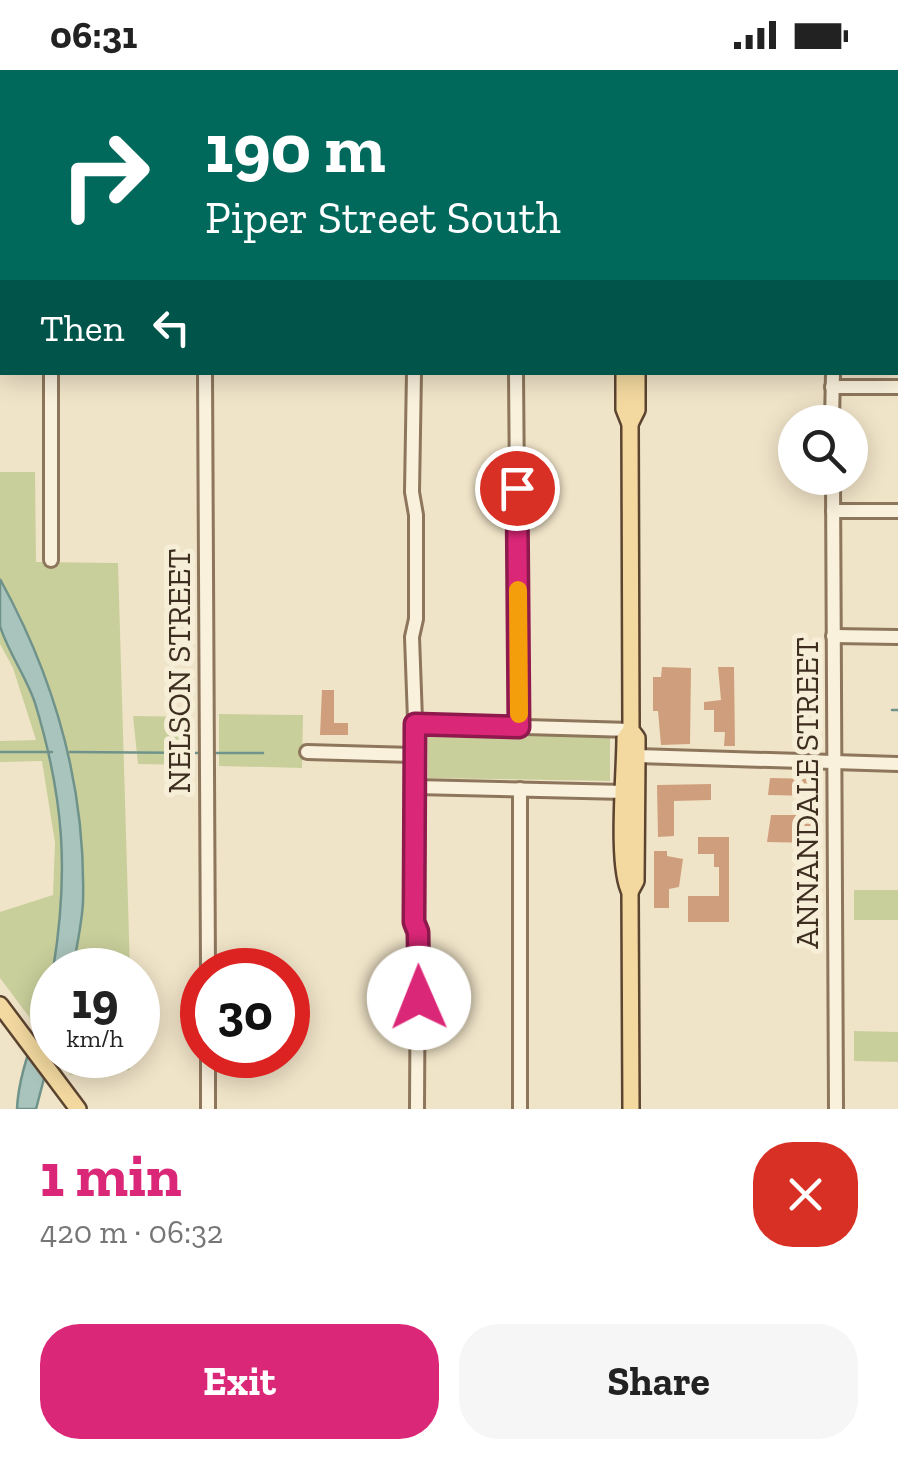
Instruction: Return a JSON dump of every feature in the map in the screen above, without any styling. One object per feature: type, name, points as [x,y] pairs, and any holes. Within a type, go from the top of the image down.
[{"type":"main road","points":[[624,375],[624,410],[630,424],[631,730],[637,738],[638,756],[636,881],[630,892]]},
{"type":"main road","points":[[630,424],[637,410],[636,375]]},
{"type":"main road","points":[[631,730],[625,738],[624,881],[630,892],[631,1109]]},
{"type":"main road","points":[[0,1005],[78,1109]]},
{"type":"street","points":[[50,375],[50,560]]},
{"type":"street","name":"NELSON STREET","points":[[205,375],[208,948]]},
{"type":"street","points":[[414,375],[412,755],[416,787],[417,1109]]},
{"type":"street","points":[[516,375],[519,727]]},
{"type":"street","points":[[832,380],[898,387]]},
{"type":"street","name":"ANNANDALE STREET","points":[[833,495],[836,1109]]},
{"type":"street","points":[[833,511],[898,512]]},
{"type":"street","points":[[833,636],[898,637]]},
{"type":"street","points":[[415,724],[631,730]]},
{"type":"street","points":[[307,752],[412,755]]},
{"type":"street","points":[[638,756],[898,764]]},
{"type":"street","points":[[416,787],[625,792]]},
{"type":"street","points":[[520,789],[520,1109]]},
{"type":"street","points":[[208,1078],[208,1109]]},
{"type":"green space","points":[[0,472],[35,472],[36,562],[118,563],[129,948],[76,948],[83,904],[73,773],[52,693],[20,615],[0,579]]},
{"type":"green space","points":[[0,625],[23,671],[40,720],[61,824],[62,929],[59,948],[30,948],[30,1018],[0,978],[0,912],[53,895],[55,843],[42,761],[0,762],[0,741],[36,740],[13,668],[0,644]]},
{"type":"green space","points":[[219,714],[303,715],[302,768],[219,766]]},
{"type":"green space","points":[[133,716],[192,717],[192,765],[138,764]]},
{"type":"green space","points":[[428,734],[610,737],[610,781],[428,778]]},
{"type":"green space","points":[[854,890],[898,890],[898,920],[854,920]]},
{"type":"green space","points":[[854,1031],[898,1032],[898,1062],[854,1061]]},
{"type":"water","points":[[0,579],[37,655],[73,776],[83,859],[83,902],[77,948],[56,948],[62,868],[58,803],[35,703],[0,626]]},
{"type":"water","points":[[30,1049],[30,1078],[44,1078],[36,1109],[17,1109]]},
{"type":"building","points":[[662,667],[691,668],[690,744],[661,745],[658,711],[653,711],[653,677],[661,677]]},
{"type":"building","points":[[718,667],[734,667],[735,746],[724,746],[725,732],[714,732],[714,710],[704,710],[704,702],[721,700]]},
{"type":"building","points":[[322,690],[334,690],[334,723],[348,723],[348,735],[320,735]]},
{"type":"building","points":[[770,778],[817,779],[817,787],[814,796],[768,795]]},
{"type":"building","points":[[711,784],[711,800],[674,801],[674,836],[658,837],[657,785]]},
{"type":"building","points":[[771,815],[815,815],[815,843],[767,842]]},
{"type":"building","points":[[698,837],[729,837],[729,922],[688,922],[688,896],[719,896],[719,867],[714,867],[714,854],[698,854]]},
{"type":"building","points":[[654,851],[667,851],[667,856],[683,859],[679,887],[669,889],[669,908],[654,908]]},
{"type":"waterway","points":[[892,710],[898,710]]},
{"type":"waterway","points":[[0,752],[52,752]]},
{"type":"waterway","points":[[70,752],[202,753]]},
{"type":"waterway","points":[[215,753],[263,753]]},
{"type":"slow traffic","points":[[518,590],[519,714]]},
{"type":"route","points":[[419,998],[418,932],[414,922],[415,724],[519,727],[517,488]]}]
